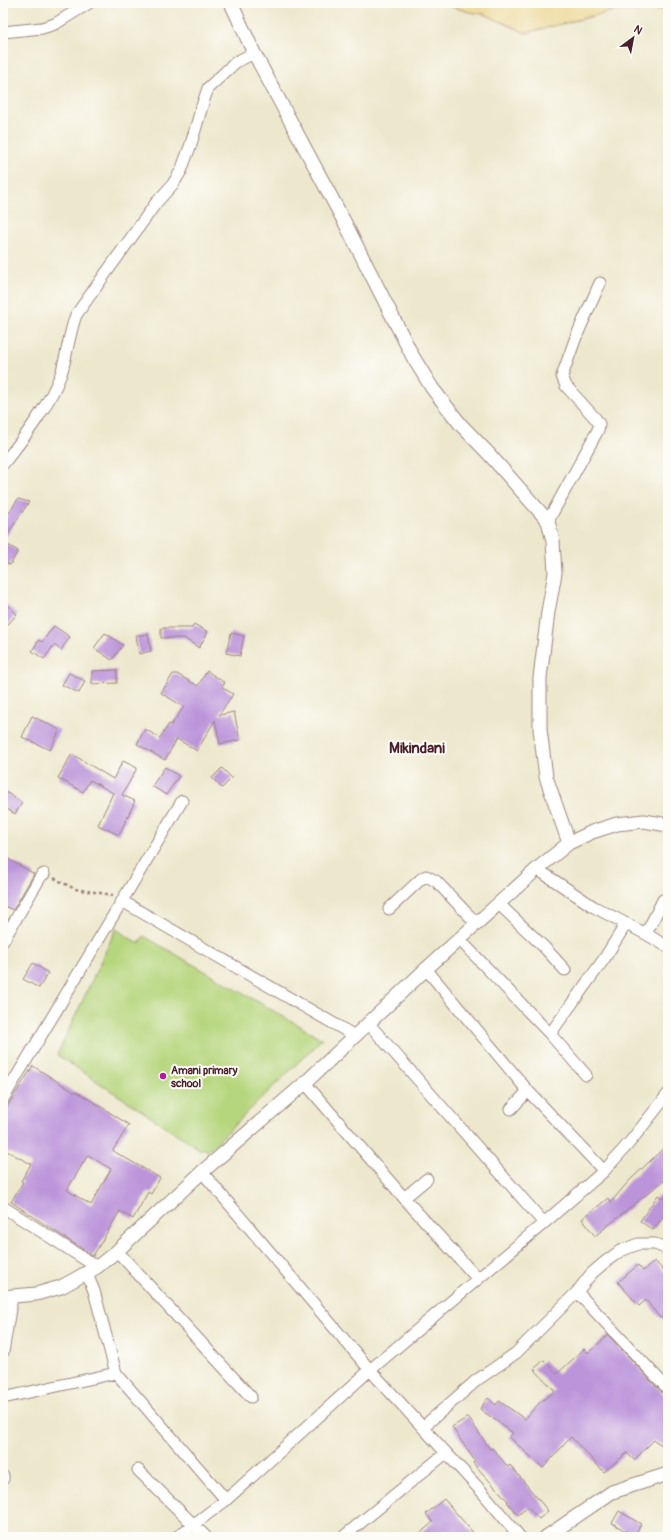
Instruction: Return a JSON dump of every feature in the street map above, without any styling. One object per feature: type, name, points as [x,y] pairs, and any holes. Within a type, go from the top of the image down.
[{"type":"street","points":[[3,32],[42,28],[55,24],[89,3]]},
{"type":"street","points":[[231,3],[254,53],[348,230],[413,357],[432,388],[461,425],[489,454],[548,521],[554,552],[555,573],[548,612],[540,678],[540,729],[546,777],[569,843]]},
{"type":"street","points":[[3,464],[38,417],[52,392],[64,364],[72,326],[76,315],[156,203],[173,184],[182,171],[208,88],[236,62],[254,53]]},
{"type":"street","points":[[548,521],[598,430],[596,419],[566,386],[562,376],[576,337],[600,283]]},
{"type":"street","points":[[3,1100],[182,801]]},
{"type":"street","points":[[3,1352],[8,1297],[36,1294],[61,1287],[92,1270],[117,1251],[202,1172],[305,1083],[459,939],[537,869],[569,843],[592,832],[616,824],[644,821],[668,825]]},
{"type":"street","points":[[537,869],[594,908],[646,934],[668,947]]},
{"type":"street","points":[[3,940],[41,876],[44,874]]},
{"type":"street","points":[[389,909],[426,876],[436,882],[477,924]]},
{"type":"street","points":[[646,934],[663,900]]},
{"type":"street","points":[[122,901],[354,1036]]},
{"type":"street","points":[[499,904],[544,946],[565,970]]},
{"type":"street","points":[[550,1034],[604,959],[626,924]]},
{"type":"street","points":[[459,939],[550,1034],[586,1075]]},
{"type":"street","points":[[426,969],[528,1091],[604,1171]]},
{"type":"street","points":[[369,1024],[544,1223]]},
{"type":"street","points":[[305,1083],[404,1198],[478,1279]]},
{"type":"street","points":[[511,1109],[528,1091]]},
{"type":"street","points":[[177,1537],[226,1500],[370,1370],[604,1171],[666,1100]]},
{"type":"street","points":[[202,1172],[370,1370],[423,1426],[520,1537]]},
{"type":"street","points":[[404,1198],[427,1179]]},
{"type":"street","points":[[3,1207],[92,1270],[94,1291],[116,1373],[226,1500]]},
{"type":"street","points":[[423,1426],[477,1380],[516,1353],[577,1292],[591,1274],[620,1251],[638,1244],[656,1244],[668,1249]]},
{"type":"street","points":[[117,1251],[251,1396]]},
{"type":"street","points":[[577,1292],[668,1389]]},
{"type":"street","points":[[3,1398],[116,1373]]},
{"type":"street","points":[[343,1537],[446,1453]]},
{"type":"street","points":[[138,1470],[195,1524],[206,1537]]},
{"type":"street","points":[[549,1536],[612,1492],[668,1474]]},
{"type":"path","points":[[44,874],[75,890],[111,894],[122,901]]},
{"type":"green space","points":[[116,929],[139,944],[144,936],[322,1039],[208,1151],[203,1148],[201,1150],[57,1055]]},
{"type":"sand","points":[[440,3],[668,3],[668,9],[613,11],[526,33],[484,14],[469,12]]},
{"type":"building","points":[[18,499],[29,502],[3,541],[3,522]]},
{"type":"building","points":[[3,542],[18,551],[10,565],[3,561]]},
{"type":"building","points":[[3,602],[17,614],[3,630]]},
{"type":"building","points":[[194,624],[208,632],[199,648],[184,638],[161,638],[161,628],[192,628]]},
{"type":"building","points":[[54,626],[70,637],[61,650],[54,645],[44,659],[32,651],[39,640],[42,642]]},
{"type":"building","points":[[105,633],[123,645],[112,660],[94,648]]},
{"type":"building","points":[[231,633],[244,636],[240,656],[226,653]]},
{"type":"building","points":[[148,634],[151,651],[139,654],[136,636]]},
{"type":"building","points":[[117,670],[117,683],[92,684],[92,671]]},
{"type":"building","points":[[207,671],[225,683],[222,687],[233,694],[219,715],[234,712],[240,740],[220,744],[215,720],[197,751],[177,739],[165,760],[137,744],[145,729],[160,738],[169,724],[171,725],[184,707],[161,693],[173,674],[177,674],[198,686]]},
{"type":"building","points":[[69,673],[85,681],[79,693],[62,685]]},
{"type":"building","points":[[32,716],[60,730],[50,750],[22,737]]},
{"type":"building","points":[[72,754],[113,779],[123,761],[137,768],[122,795],[135,801],[119,835],[98,825],[113,793],[90,780],[83,792],[58,778]]},
{"type":"building","points":[[165,767],[179,776],[166,795],[152,786]]},
{"type":"building","points":[[222,768],[232,778],[222,788],[212,778]]},
{"type":"building","points":[[3,790],[22,803],[15,814],[3,807]]},
{"type":"building","points":[[3,856],[34,874],[13,910],[3,905]]},
{"type":"building","points":[[33,963],[48,973],[39,988],[23,979]]},
{"type":"building","points":[[33,1066],[129,1125],[113,1150],[160,1178],[151,1194],[148,1192],[133,1219],[120,1211],[93,1256],[11,1202],[23,1182],[21,1181],[31,1164],[3,1149],[3,1113]],"holes":[[[88,1155],[111,1169],[91,1205],[67,1190]]]},
{"type":"building","points":[[668,1144],[668,1177],[595,1236],[582,1219],[608,1198],[611,1202],[628,1182]]},
{"type":"building","points":[[658,1195],[668,1202],[668,1210],[653,1230],[640,1221]]},
{"type":"building","points":[[655,1261],[668,1276],[668,1325],[661,1317],[660,1318],[646,1300],[639,1306],[618,1282],[638,1265],[643,1271]]},
{"type":"building","points":[[608,1335],[668,1399],[668,1449],[654,1440],[634,1460],[627,1453],[604,1472],[571,1437],[543,1468],[509,1437],[513,1433],[480,1409],[488,1398],[496,1405],[499,1401],[525,1419],[539,1403],[555,1391],[534,1369],[544,1360],[557,1374],[584,1349],[588,1353]]},
{"type":"building","points":[[468,1417],[490,1449],[492,1448],[508,1467],[510,1465],[548,1511],[539,1519],[528,1507],[518,1515],[507,1502],[508,1501],[473,1463],[475,1461],[452,1427]]},
{"type":"building","points":[[444,1499],[477,1537],[416,1537],[433,1522],[426,1514]]},
{"type":"building","points":[[619,1511],[641,1524],[634,1536],[612,1523]]},
{"type":"place","name":"Amani primary school","points":[[163,1076]]},
{"type":"district","name":"Mikindani","points":[[417,748]]}]
